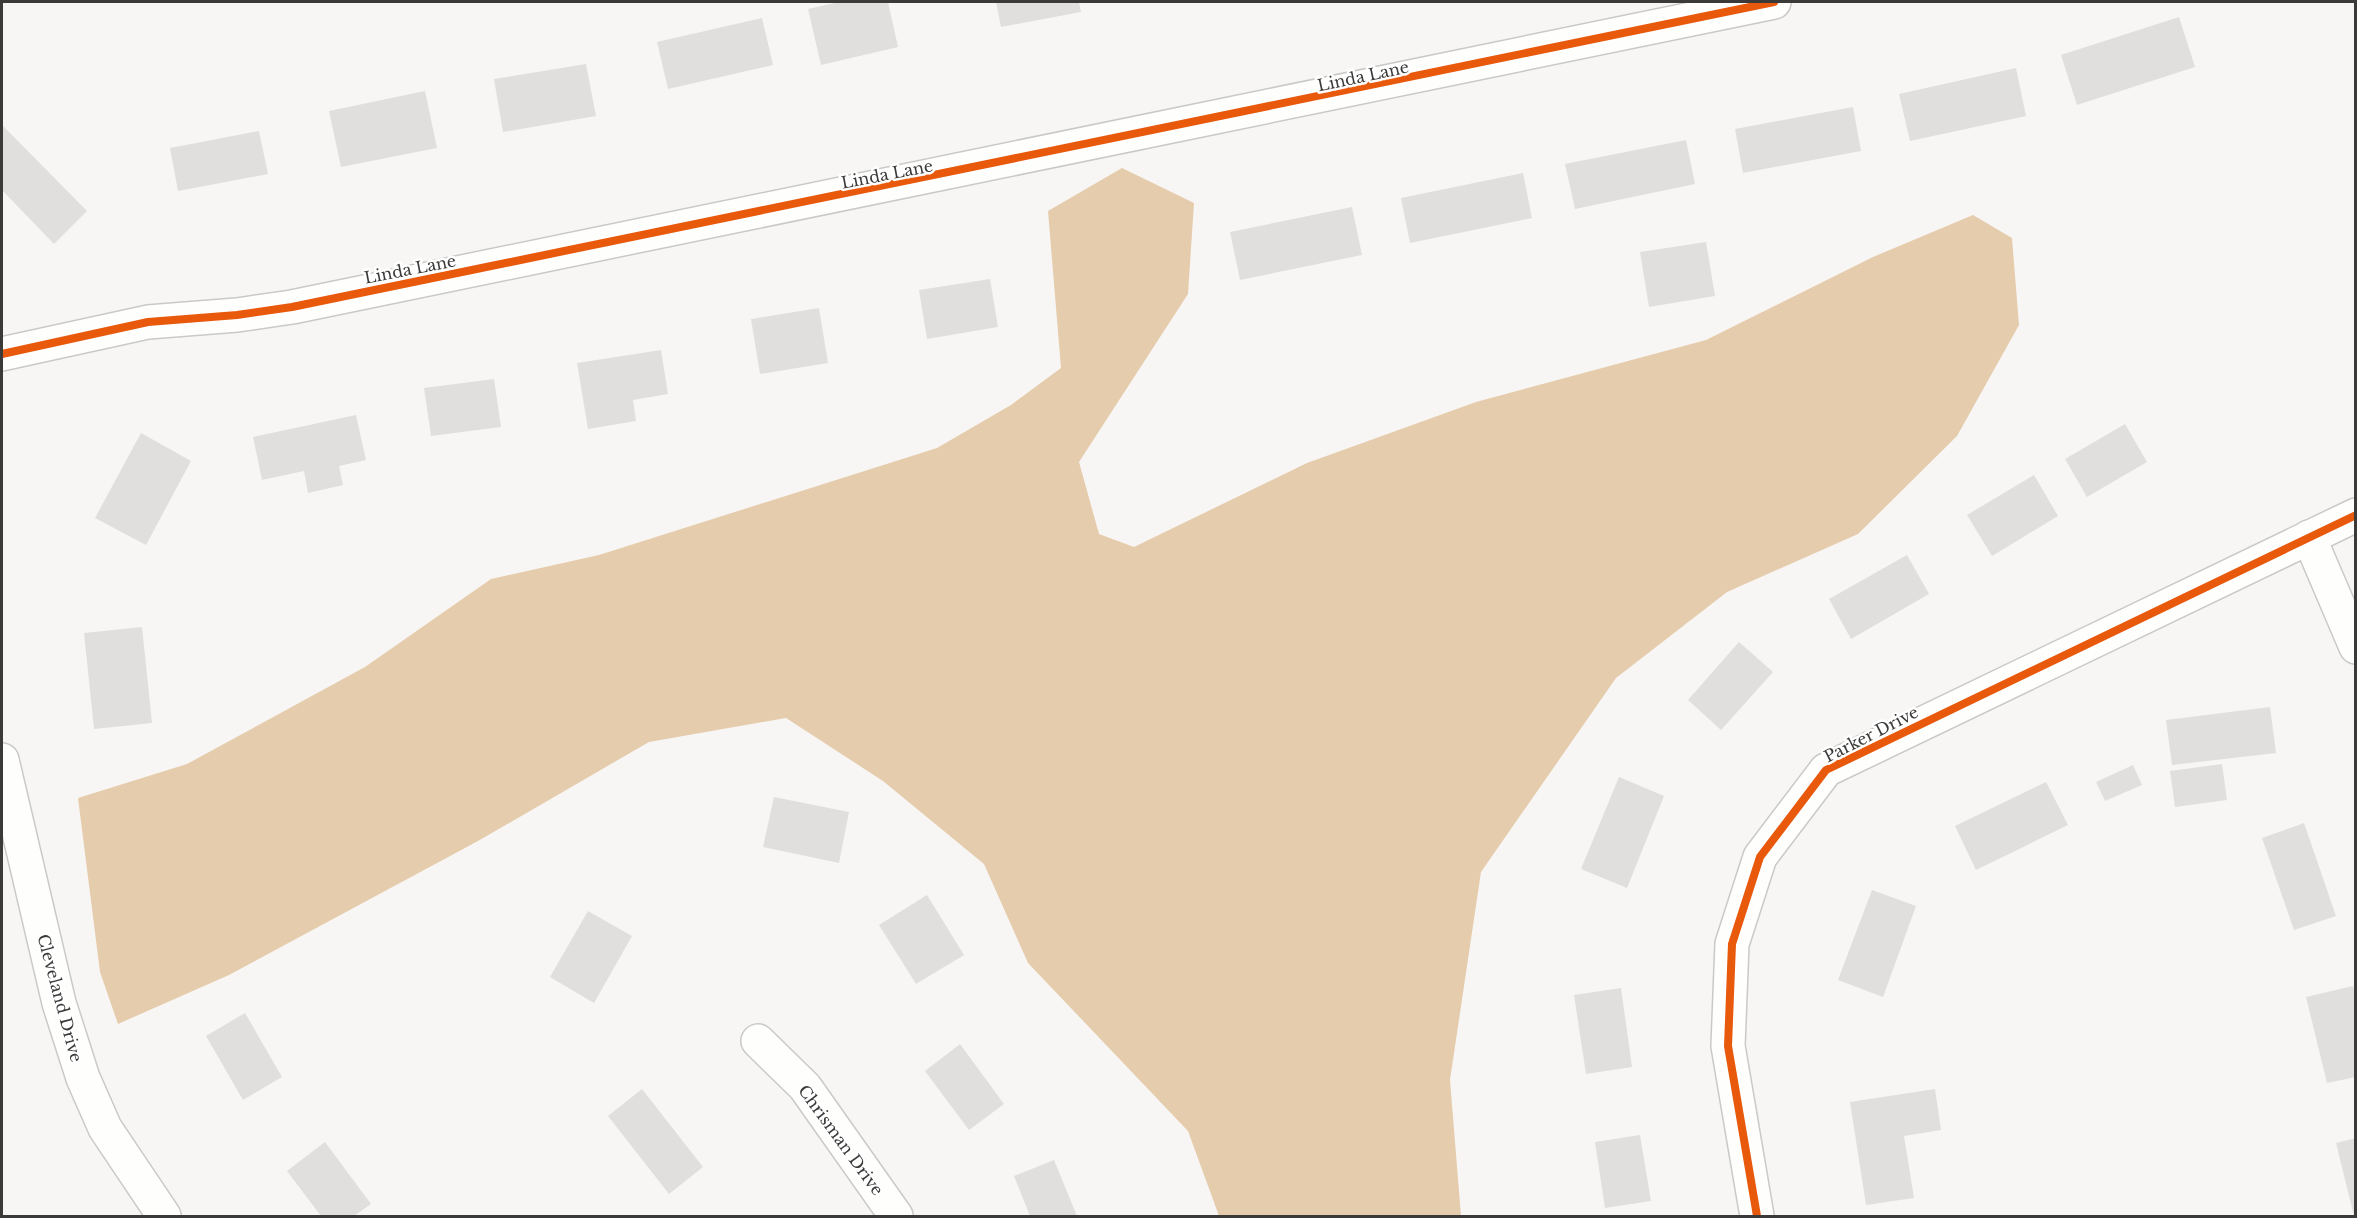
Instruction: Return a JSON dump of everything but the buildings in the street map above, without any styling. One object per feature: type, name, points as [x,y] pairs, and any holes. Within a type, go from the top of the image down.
[{"type":"street","name":"Linda Lane","points":[[2,354],[148,322],[237,315],[292,307],[1384,86],[1774,2]]},
{"type":"street","name":"Parker Drive","points":[[1757,1216],[1728,1046],[1732,944],[1760,857],[1826,770],[2355,515]]},
{"type":"street","points":[[2309,537],[2355,647]]},
{"type":"street","name":"Cleveland Drive","points":[[2,760],[59,1003],[83,1077],[105,1128],[164,1216]]},
{"type":"street","name":"Chrisman Drive","points":[[758,1041],[805,1088],[896,1216]]},
{"type":"shaded area","points":[[1122,168],[1194,203],[1188,294],[1079,462],[1099,534],[1134,547],[1307,463],[1476,402],[1706,340],[1873,257],[1973,215],[2012,238],[2019,325],[1957,436],[1858,534],[1727,592],[1616,678],[1481,872],[1450,1080],[1461,1216],[1219,1216],[1188,1131],[1028,963],[984,864],[883,781],[786,718],[649,742],[478,841],[229,975],[118,1024],[100,972],[78,798],[187,764],[365,667],[491,579],[599,555],[937,448],[1011,405],[1061,368],[1048,211]]},
{"type":"cycle path","points":[[2,354],[148,322],[237,315],[292,307],[1034,157],[1774,2]]},
{"type":"cycle path","points":[[1757,1216],[1728,1046],[1732,944],[1760,857],[1826,770],[2356,515]]}]
